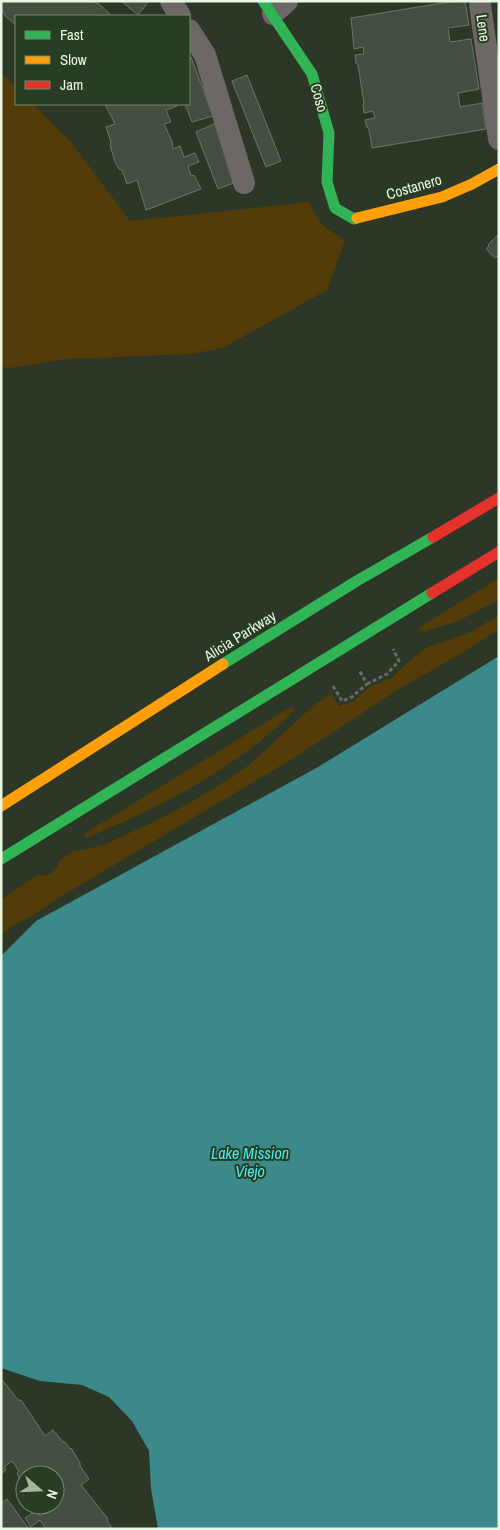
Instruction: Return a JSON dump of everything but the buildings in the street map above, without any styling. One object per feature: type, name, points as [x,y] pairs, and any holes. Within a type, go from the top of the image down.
[{"type":"main road","name":"Coso","points":[[274,6],[312,74],[329,133],[327,182],[335,208]]},
{"type":"main road","name":"Costanero","points":[[335,208],[354,219],[442,197],[499,170]]},
{"type":"main road","name":"Alicia Parkway","points":[[1,806],[226,662],[356,582],[499,498]]},
{"type":"main road","points":[[1,860],[287,681],[499,552]]},
{"type":"street","points":[[171,1],[179,15]]},
{"type":"street","name":"Lene","points":[[480,6],[499,139]]},
{"type":"street","points":[[190,32],[205,55],[244,183]]},
{"type":"path","points":[[333,686],[342,701],[352,697],[367,684],[387,674],[400,661],[393,649]]},
{"type":"path","points":[[359,670],[367,684]]},
{"type":"shaded area","points":[[1,72],[15,86],[15,105],[34,105],[70,141],[130,221],[310,202],[319,221],[345,240],[327,290],[223,348],[191,354],[64,359],[10,368],[1,367]]},
{"type":"shaded area","points":[[499,578],[499,600],[456,622],[421,632],[418,628]]},
{"type":"shaded area","points":[[499,615],[499,629],[467,650],[394,692],[297,756],[28,918],[11,926],[1,936],[1,900],[37,875],[45,875],[54,871],[59,861],[72,852],[104,845],[168,815],[248,766],[314,705],[331,694],[339,706],[354,701],[369,687],[390,679],[426,648],[471,632]]},
{"type":"shaded area","points":[[292,706],[295,710],[272,731],[223,768],[143,813],[86,838],[84,834]]},
{"type":"water","name":"Lake Mission Viejo","points":[[499,656],[499,1529],[158,1529],[151,1489],[149,1451],[132,1421],[109,1397],[82,1385],[40,1381],[1,1368],[1,956],[36,921],[318,767]]},
{"type":"traffic: fast","points":[[263,1],[312,74],[329,133],[327,182],[335,208],[354,219],[357,218]]},
{"type":"traffic: fast","points":[[223,664],[355,582],[433,537]]},
{"type":"traffic: fast","points":[[1,859],[432,593]]},
{"type":"traffic: slow","points":[[357,218],[442,197],[472,184],[499,169]]},
{"type":"traffic: slow","points":[[1,806],[223,664]]},
{"type":"traffic: jam","points":[[433,537],[499,498]]},
{"type":"traffic: jam","points":[[432,593],[499,552]]}]
